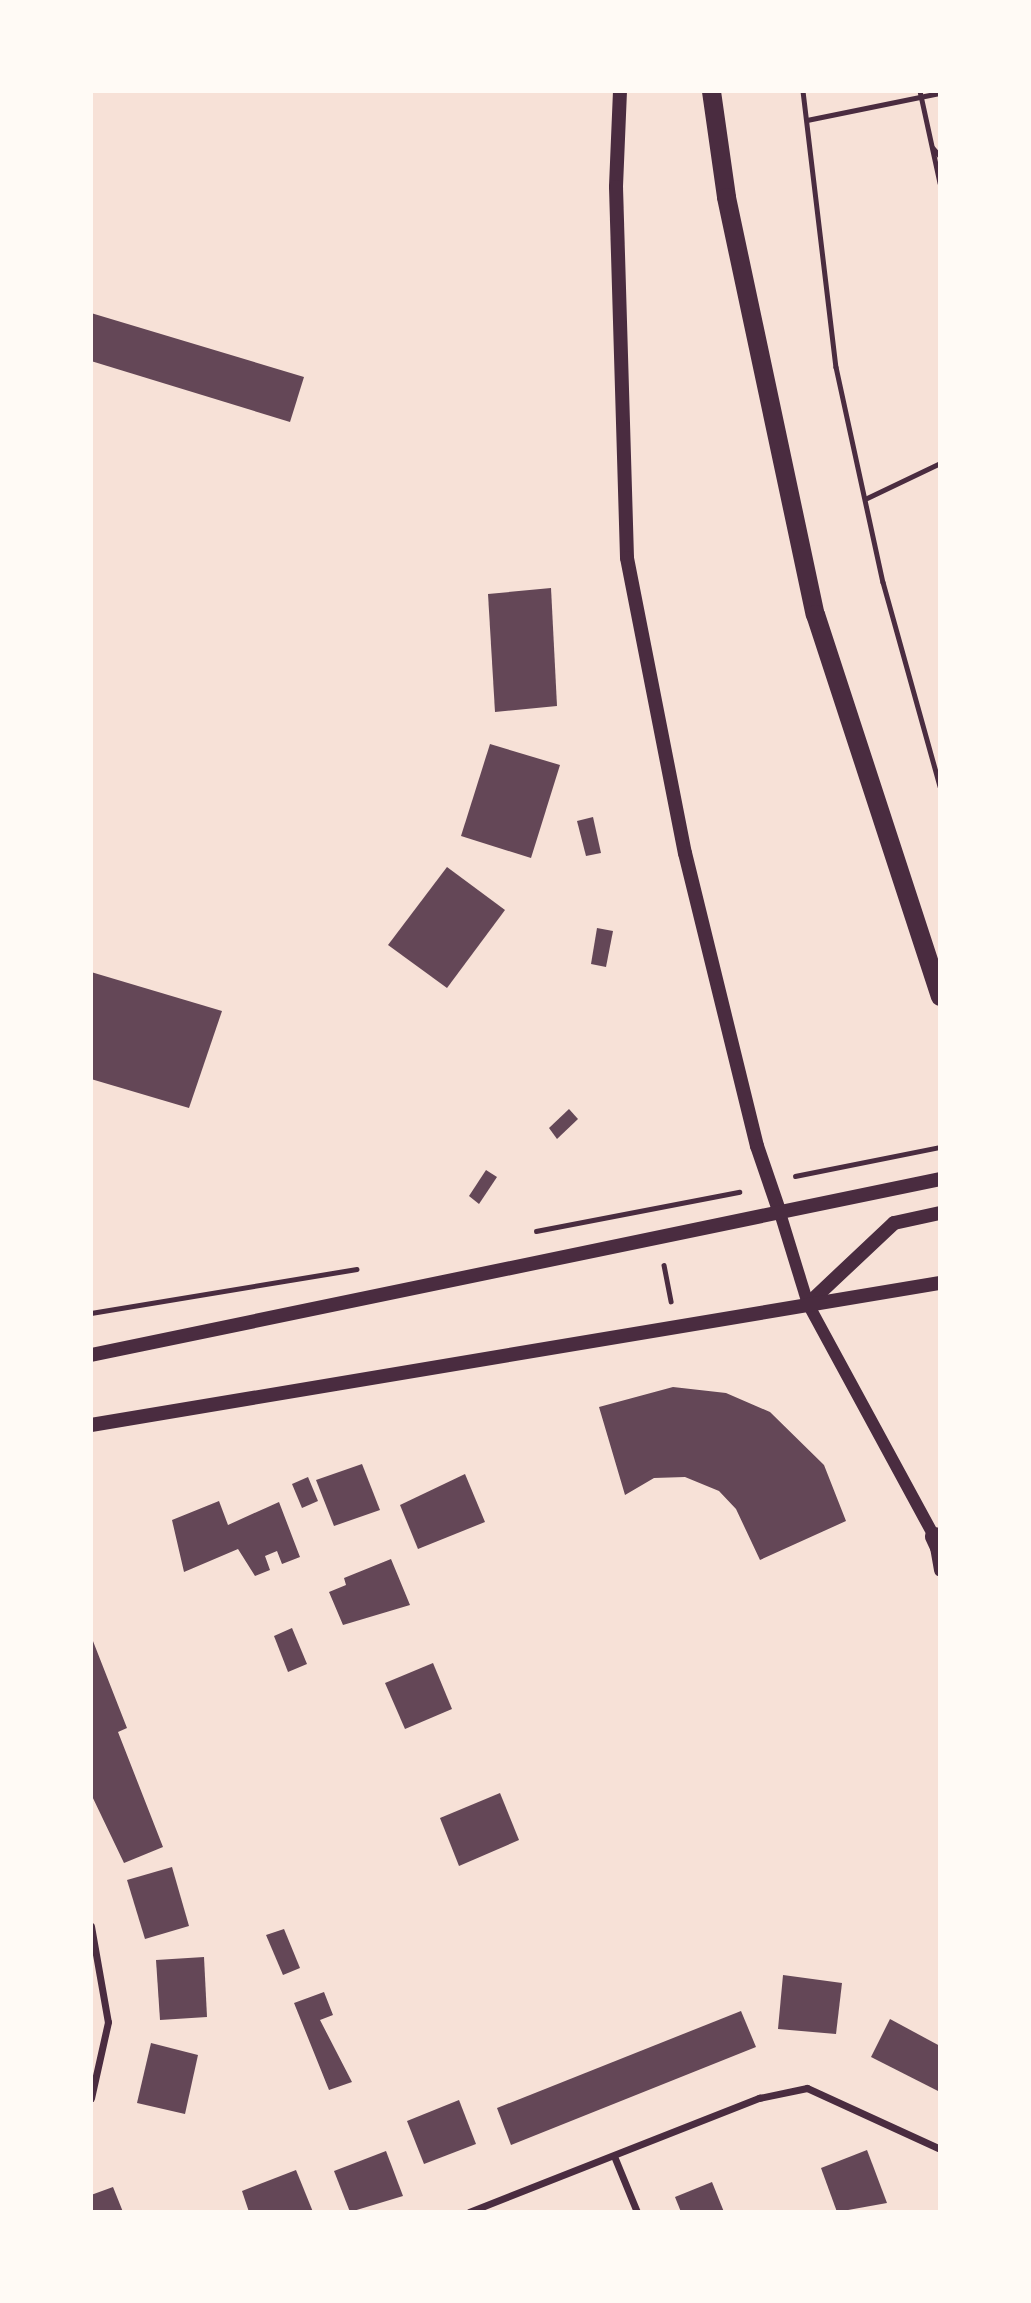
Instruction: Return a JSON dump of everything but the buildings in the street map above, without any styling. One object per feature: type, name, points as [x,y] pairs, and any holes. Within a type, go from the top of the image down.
[{"type":"highway","points":[[711,91],[726,197],[815,614],[940,996]]},
{"type":"main road","points":[[620,91],[616,187],[627,558],[685,853],[757,1146],[780,1213]]},
{"type":"main road","points":[[91,1355],[940,1179]]},
{"type":"main road","points":[[808,1304],[894,1223],[940,1213]]},
{"type":"main road","points":[[91,1425],[940,1283]]},
{"type":"street","points":[[780,1213],[808,1304],[937,1542],[940,1570]]},
{"type":"street","points":[[91,1926],[108,2022],[91,2098]]},
{"type":"street","points":[[469,2212],[759,2098],[807,2088],[940,2149]]},
{"type":"street","points":[[614,2156],[637,2212]]},
{"type":"path","points":[[803,91],[836,367],[865,499],[940,786]]},
{"type":"path","points":[[807,120],[920,94],[940,93]]},
{"type":"path","points":[[920,94],[940,183]]},
{"type":"path","points":[[932,148],[940,156]]},
{"type":"path","points":[[865,499],[940,463]]},
{"type":"path","points":[[781,1179],[940,1147]]},
{"type":"path","points":[[520,1234],[732,1188],[780,1213]]},
{"type":"path","points":[[658,1239],[676,1328]]},
{"type":"path","points":[[91,1312],[360,1268]]}]
